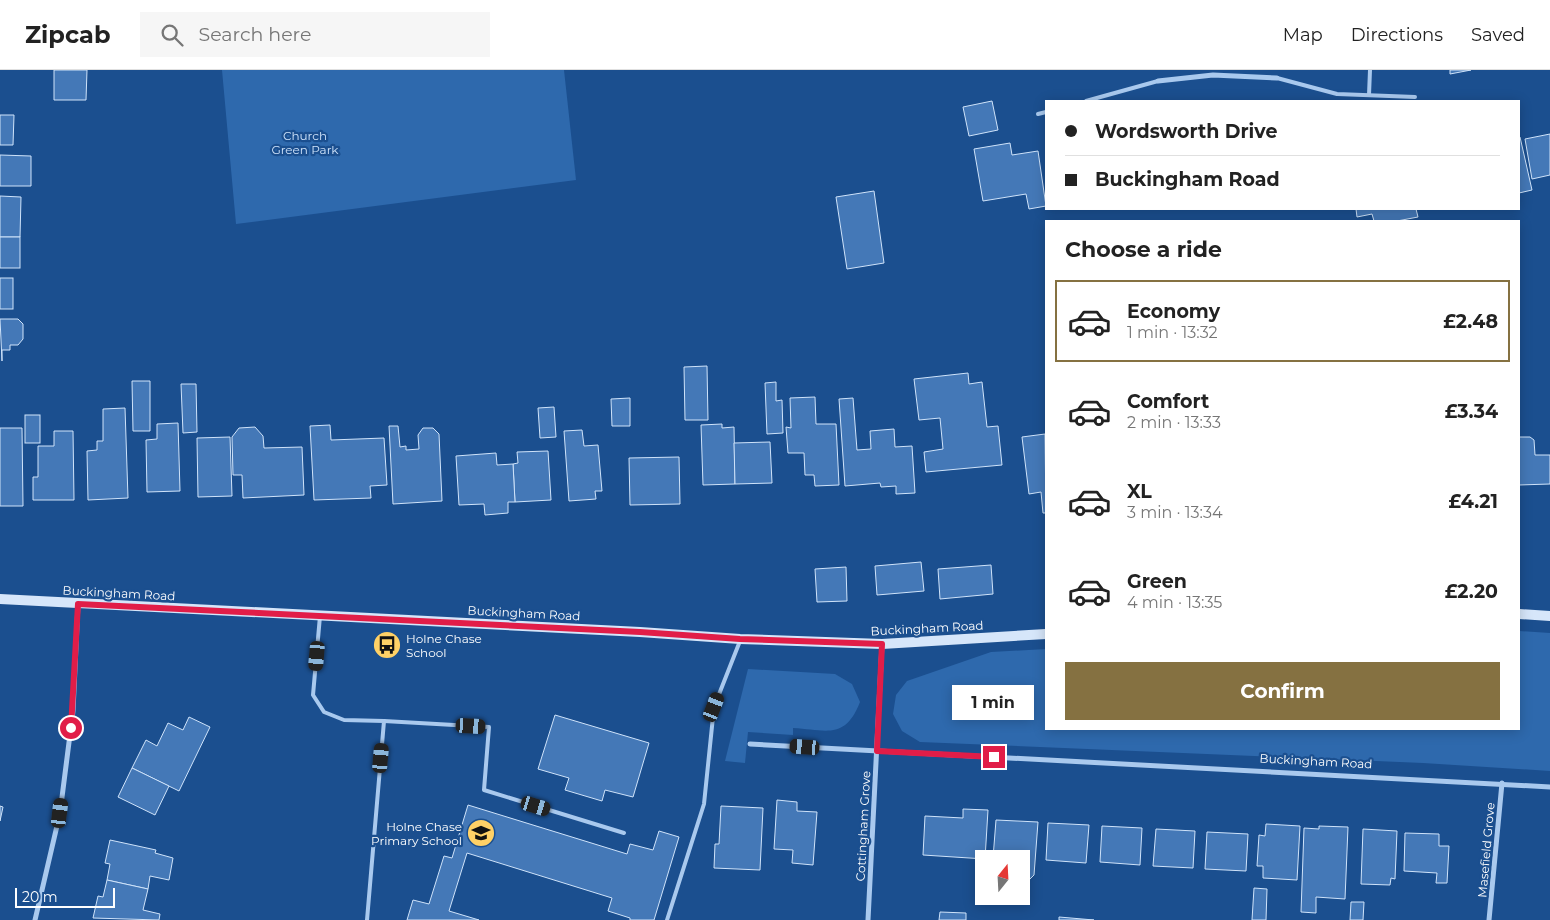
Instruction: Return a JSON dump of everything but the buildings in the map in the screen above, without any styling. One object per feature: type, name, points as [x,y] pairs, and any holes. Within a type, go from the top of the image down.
[{"type":"main road","name":"Buckingham Road","points":[[0,599],[640,632],[740,639],[882,644],[1045,634]]},
{"type":"main road","points":[[1520,614],[1550,616]]},
{"type":"street","points":[[1158,81],[1213,73],[1277,78]]},
{"type":"street","points":[[35,920],[60,813],[73,711],[78,604]]},
{"type":"street","name":"Cottingham Grove","points":[[868,920],[882,644]]},
{"type":"street","name":"Buckingham Road","points":[[750,744],[1550,787]]},
{"type":"street","name":"Masefield Grove","points":[[1489,920],[1502,783]]},
{"type":"lane","points":[[1369,95],[1370,70]]},
{"type":"lane","points":[[1277,78],[1337,94],[1415,97]]},
{"type":"lane","points":[[1090,100],[1158,81]]},
{"type":"lane","points":[[1038,114],[1045,112]]},
{"type":"lane","points":[[320,616],[313,695],[324,712],[344,720],[489,727],[484,790],[624,833]]},
{"type":"lane","points":[[667,920],[704,804],[714,707],[740,639]]},
{"type":"lane","points":[[367,920],[384,721]]},
{"type":"green space","name":"Church Green Park","points":[[222,70],[564,70],[576,180],[236,224]]},
{"type":"green space","points":[[1520,631],[1550,633],[1550,771],[1423,763],[920,742],[902,731],[893,714],[896,695],[907,681],[991,652],[1045,649],[1045,730],[1520,730]]},
{"type":"green space","points":[[748,669],[835,674],[852,684],[860,702],[848,722],[834,730],[793,728],[793,735],[748,732],[745,763],[725,761]]},
{"type":"place","name":"Holne Chase School","points":[[387,645]]},
{"type":"place","name":"Holne Chase Primary School","points":[[481,833]]},
{"type":"route","points":[[71,728],[78,604],[640,632],[740,639],[882,644],[877,751],[994,757]]}]
